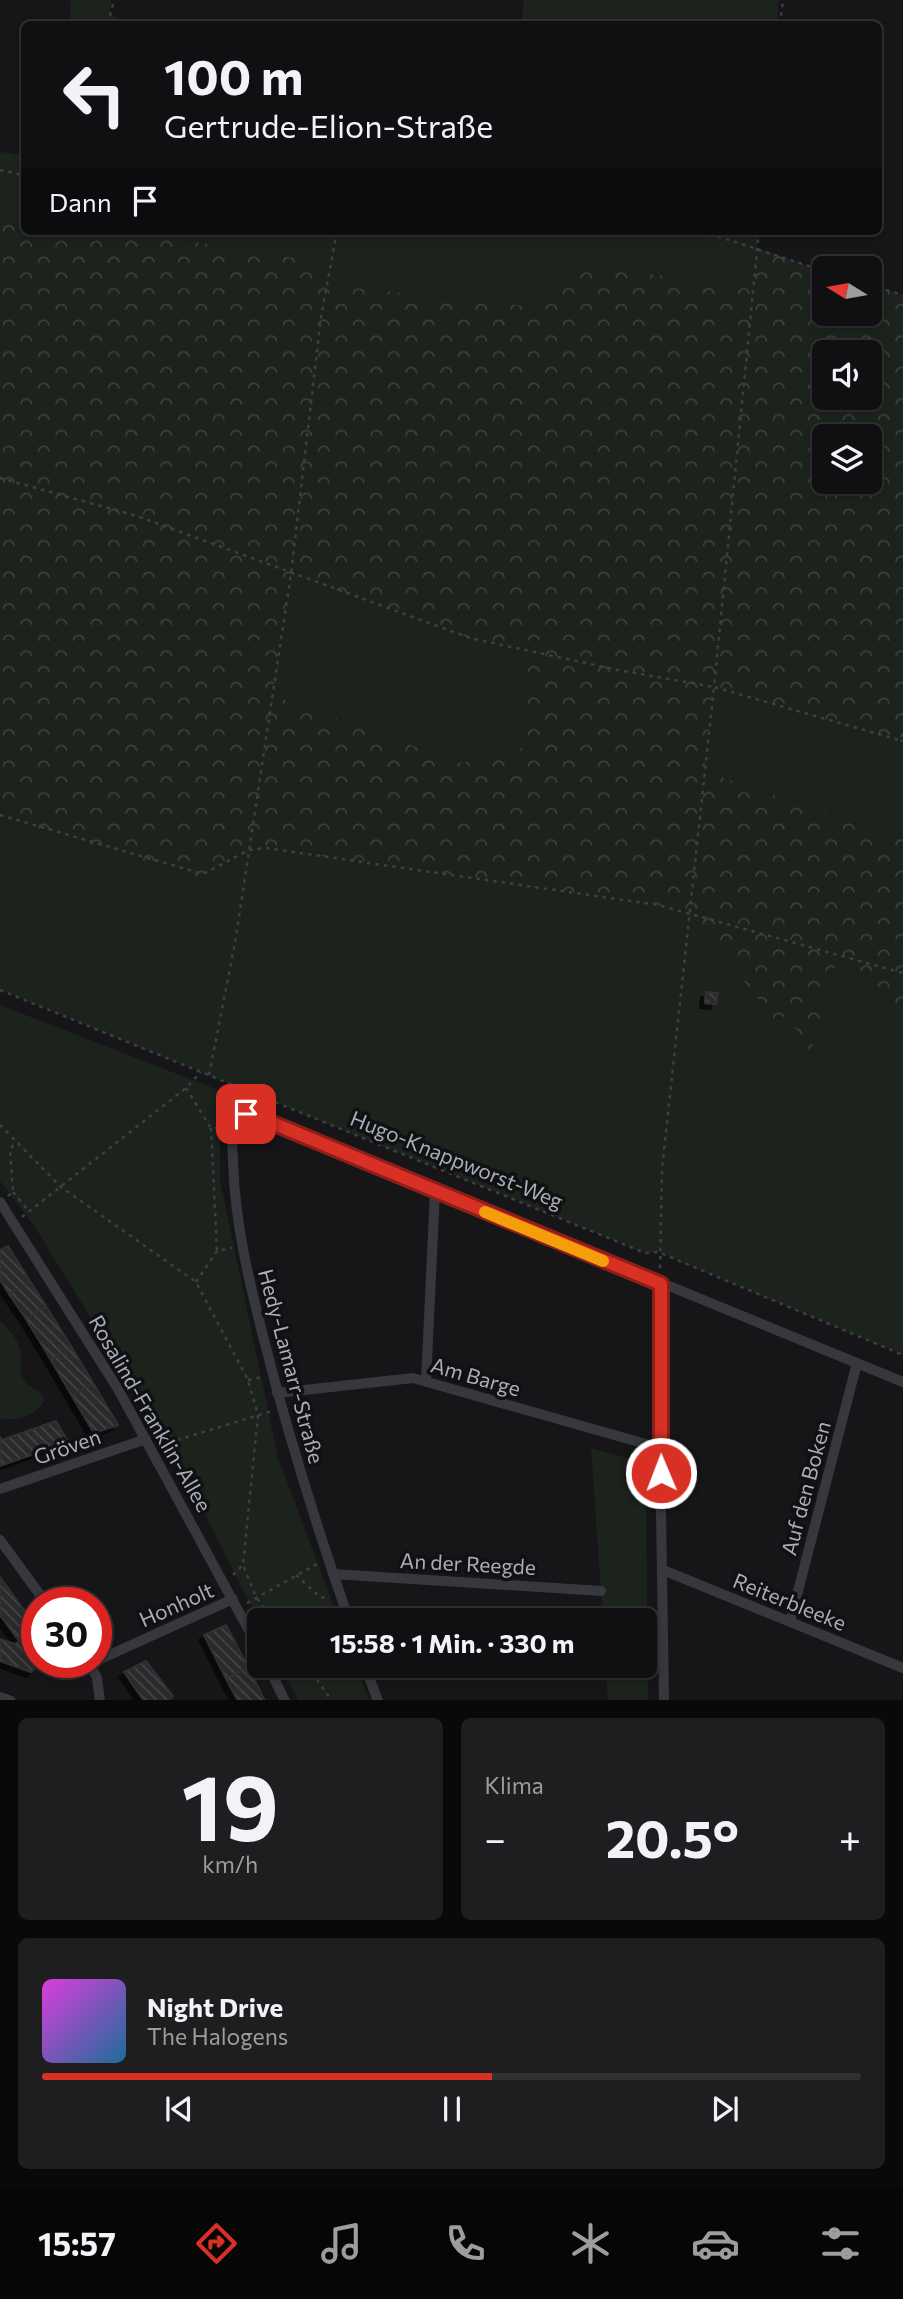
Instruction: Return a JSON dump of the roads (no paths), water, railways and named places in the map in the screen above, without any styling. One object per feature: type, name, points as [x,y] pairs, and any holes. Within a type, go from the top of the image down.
[{"type":"street","name":"Hedy-Lamarr-Straße","points":[[345,1608],[277,1393],[241,1246],[235,1202],[233,1128],[240,1116],[253,1115],[435,1191]]},
{"type":"street","points":[[426,1382],[435,1191],[903,1382]]},
{"type":"street","name":"Rosalind-Franklin-Allee","points":[[0,1202],[73,1315],[149,1443],[247,1626]]},
{"type":"street","points":[[1,1225],[13,1222]]},
{"type":"street","points":[[661,1284],[660,1448],[664,1700]]},
{"type":"street","name":"Auf den Boken","points":[[790,1622],[857,1363]]},
{"type":"street","name":"Am Barge","points":[[277,1393],[413,1378],[660,1448]]},
{"type":"street","name":"Gröven","points":[[0,1489],[149,1443]]},
{"type":"street","points":[[0,1540],[34,1587]]},
{"type":"street","name":"Reiterbleeke","points":[[663,1570],[903,1668]]},
{"type":"street","name":"An der Reegde","points":[[333,1574],[601,1591]]},
{"type":"street","name":"Honholt","points":[[112,1654],[235,1604]]},
{"type":"street","points":[[97,1678],[100,1700]]},
{"type":"street","points":[[274,1678],[285,1700]]},
{"type":"street","points":[[370,1678],[378,1700]]},
{"type":"street","points":[[0,1697],[11,1700]]}]
